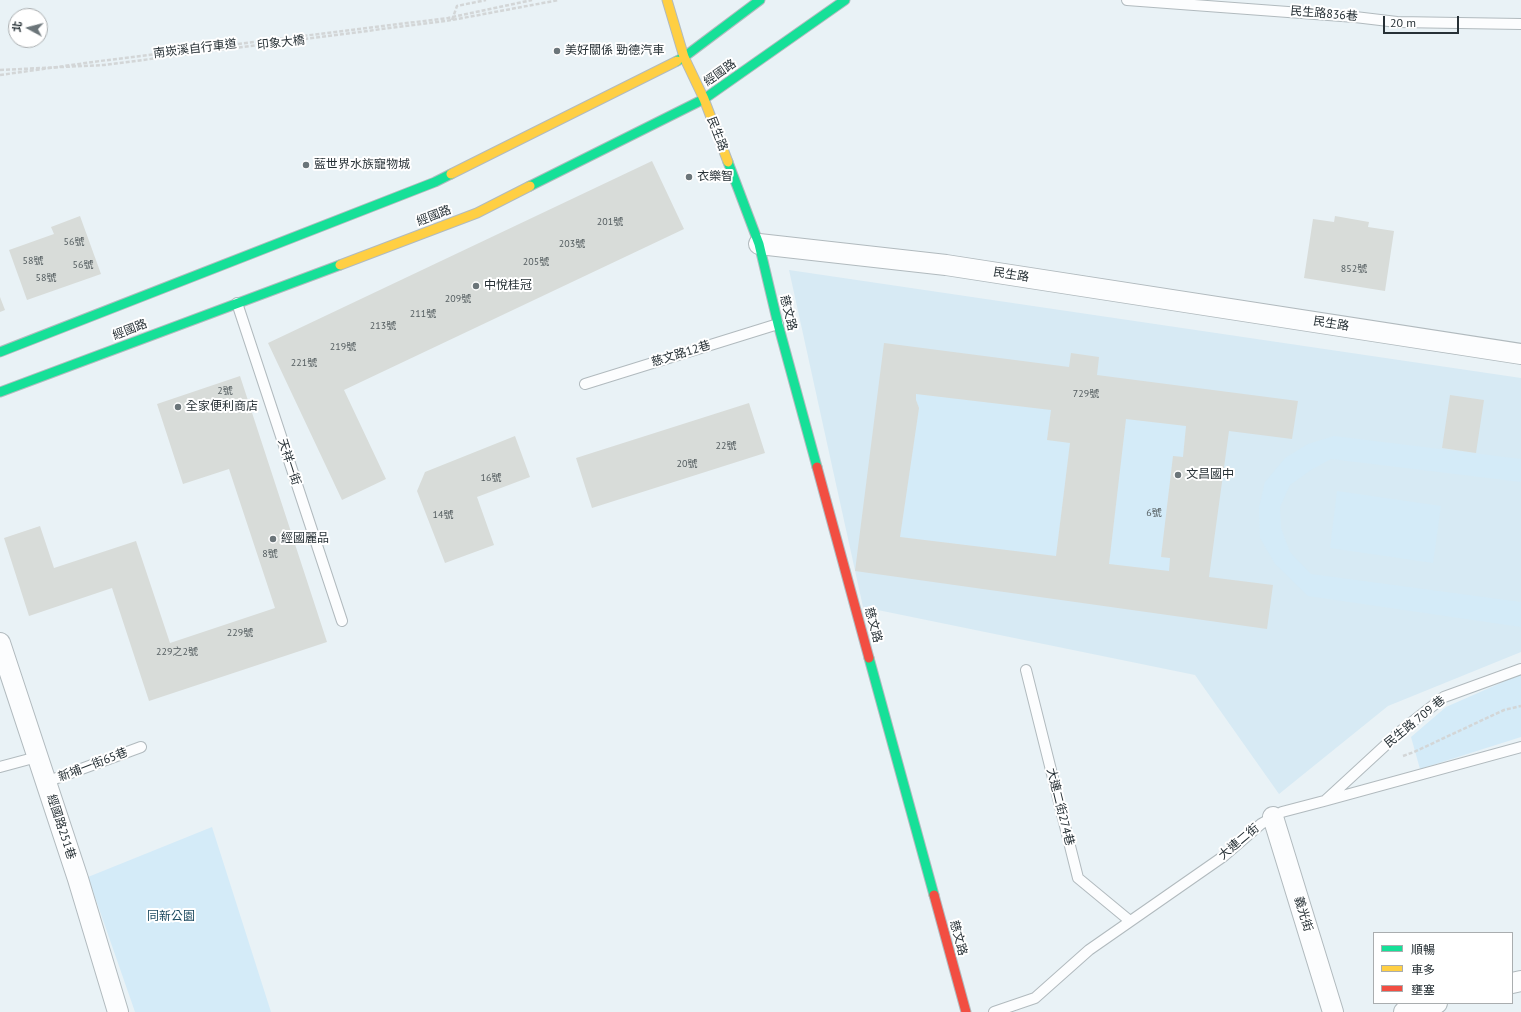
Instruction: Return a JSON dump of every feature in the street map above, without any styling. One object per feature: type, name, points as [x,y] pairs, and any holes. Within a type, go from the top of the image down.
[{"type":"street","name":"民生路","points":[[667,0],[684,57],[704,99],[759,244],[946,265],[1521,354]]},
{"type":"street","points":[[0,352],[435,182],[684,57],[760,0]]},
{"type":"street","name":"經國路","points":[[0,392],[477,213],[704,99],[845,0]]},
{"type":"street","name":"慈文路","points":[[759,244],[778,324],[966,1012]]},
{"type":"street","name":"經國路251巷","points":[[0,643],[78,879],[118,1012]]},
{"type":"street","name":"義光街","points":[[1274,817],[1333,1012]]},
{"type":"street","points":[[1404,1012],[1433,1004]]},
{"type":"lane","name":"民生路836巷","points":[[1127,0],[1355,16],[1397,22],[1521,24]]},
{"type":"lane","name":"天祥一街","points":[[237,303],[342,620]]},
{"type":"lane","name":"慈文路12巷","points":[[585,384],[778,324]]},
{"type":"lane","name":"民生路 709 巷","points":[[1324,801],[1402,730],[1444,697],[1521,669]]},
{"type":"lane","name":"大連二街274巷","points":[[1026,670],[1078,878],[1130,921]]},
{"type":"lane","name":"新埔一街65巷","points":[[46,782],[141,747]]},
{"type":"lane","name":"大連二街","points":[[994,1012],[1035,998],[1088,950],[1224,856],[1261,824],[1282,812],[1521,747]]},
{"type":"lane","points":[[0,767],[37,757]]},
{"type":"path","points":[[452,20],[456,6],[486,0]]},
{"type":"path","name":"南崁溪自行車道","points":[[0,75],[100,61],[448,18],[532,0]]},
{"type":"path","name":"印象大橋","points":[[0,70],[104,65],[452,20],[559,0]]},
{"type":"path","points":[[1400,757],[1414,752],[1504,710],[1521,706]]},
{"type":"shaded area","name":"文昌國中","points":[[789,270],[1521,378],[1521,652],[1388,706],[1279,794],[1195,675],[863,607]]},
{"type":"green space","points":[[916,394],[1051,410],[1047,440],[1070,443],[1056,556],[900,537],[919,408],[916,400]]},
{"type":"green space","points":[[1126,419],[1186,426],[1183,457],[1173,456],[1161,557],[1170,558],[1169,571],[1109,564]]},
{"type":"green space","points":[[1334,436],[1521,459],[1521,482],[1331,459],[1311,470],[1290,485],[1280,507],[1281,528],[1290,552],[1311,574],[1521,602],[1521,627],[1308,596],[1275,564],[1260,538],[1259,507],[1265,482],[1285,458],[1308,444]]},
{"type":"green space","points":[[1337,491],[1441,506],[1433,563],[1330,548]]},
{"type":"green space","points":[[1521,674],[1521,737],[1420,769],[1411,737],[1446,707]]},
{"type":"green space","name":"同新公園","points":[[212,827],[271,1012],[135,1012],[88,877]]},
{"type":"building","name":"中悅桂冠","points":[[652,161],[684,229],[344,390],[386,479],[342,500],[268,343]]},
{"type":"building","points":[[80,216],[101,274],[27,300],[9,250],[54,234],[51,227]]},
{"type":"building","points":[[1335,216],[1369,222],[1368,227],[1394,231],[1385,291],[1304,278],[1313,219],[1334,222]]},
{"type":"building","points":[[0,297],[5,310],[0,312]]},
{"type":"building","points":[[884,343],[1069,367],[1071,353],[1099,357],[1097,375],[1298,401],[1292,439],[1229,431],[1209,577],[1273,585],[1267,629],[855,571]],"holes":[[[916,394],[1051,410],[1047,440],[1070,443],[1056,556],[900,537],[919,408],[916,400]],[[1126,419],[1186,426],[1183,457],[1173,456],[1161,557],[1170,558],[1169,571],[1109,564]]]},
{"type":"building","name":"經國麗品","points":[[240,376],[327,642],[149,701],[112,588],[29,616],[4,538],[40,526],[54,568],[136,541],[170,643],[275,608],[229,469],[183,484],[157,404]]},
{"type":"building","points":[[1450,395],[1484,400],[1476,453],[1442,448]]},
{"type":"building","points":[[749,403],[765,453],[592,508],[576,458]]},
{"type":"building","points":[[515,436],[530,477],[477,497],[494,545],[445,563],[417,491],[425,472]]},
{"type":"traffic: fast","points":[[677,61],[760,0]]},
{"type":"traffic: fast","points":[[530,186],[704,99],[845,0]]},
{"type":"traffic: fast","points":[[728,162],[759,244],[778,324],[817,467]]},
{"type":"traffic: fast","points":[[0,352],[435,182],[451,174]]},
{"type":"traffic: fast","points":[[0,392],[340,265]]},
{"type":"traffic: fast","points":[[869,658],[934,895]]},
{"type":"traffic: slow","points":[[667,0],[684,57],[704,99],[728,162]]},
{"type":"traffic: slow","points":[[451,174],[677,61]]},
{"type":"traffic: slow","points":[[340,265],[477,213],[530,186]]},
{"type":"traffic: jam","points":[[817,467],[869,658]]},
{"type":"traffic: jam","points":[[934,895],[966,1012]]},
{"type":"place","name":"美好關係 勁德汽車","points":[[557,51]]},
{"type":"place","name":"藍世界水族寵物城","points":[[306,165]]},
{"type":"place","name":"衣樂智","points":[[689,177]]},
{"type":"place","name":"中悅桂冠","points":[[476,286]]},
{"type":"place","name":"全家便利商店","points":[[178,407]]},
{"type":"place","name":"文昌國中","points":[[1178,475]]},
{"type":"place","name":"經國麗品","points":[[273,539]]}]
